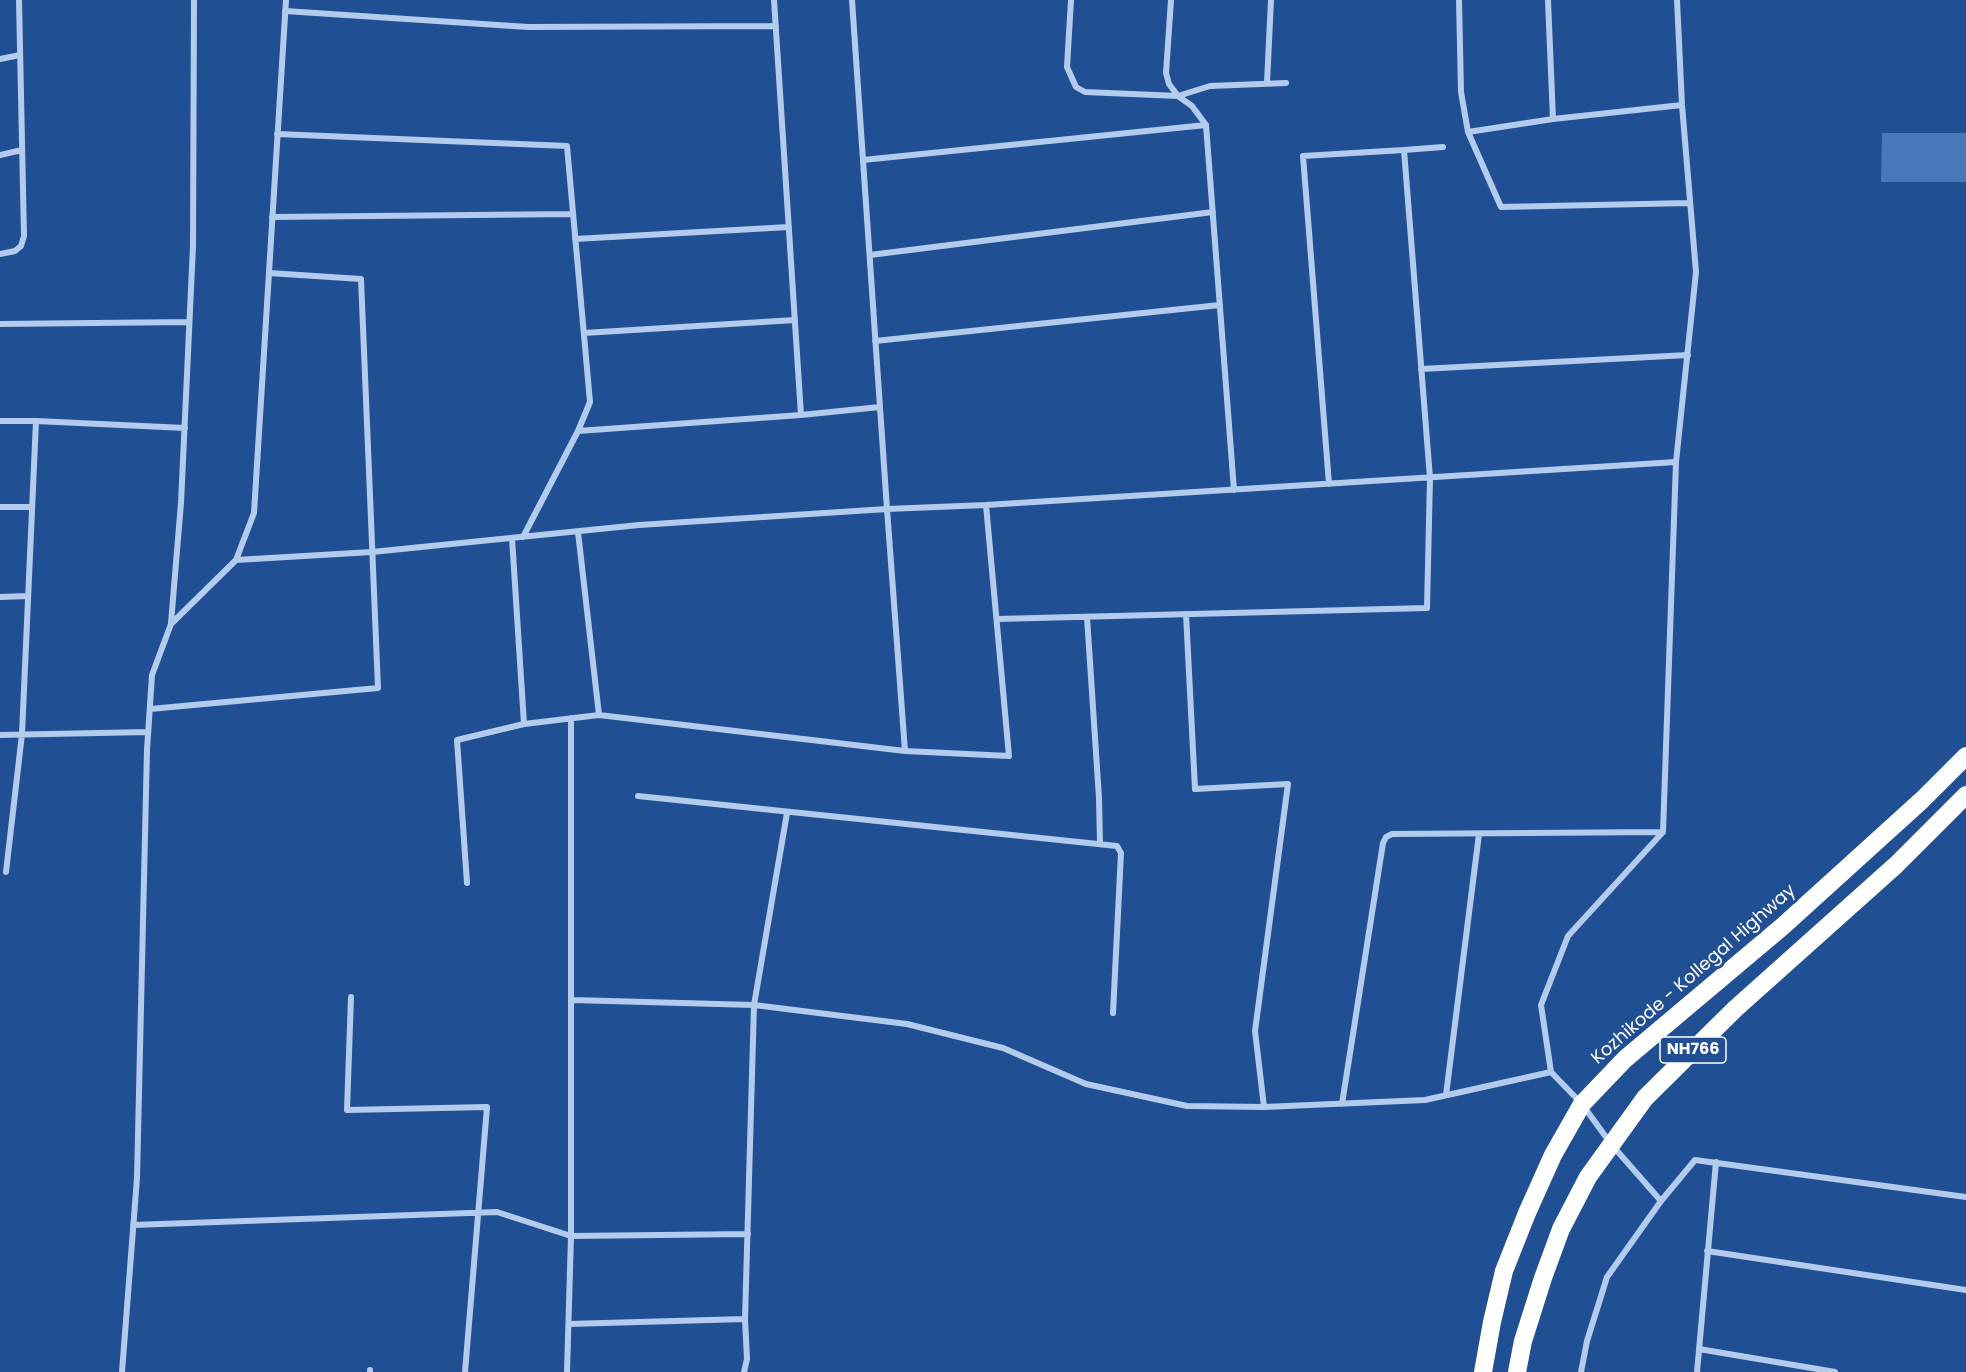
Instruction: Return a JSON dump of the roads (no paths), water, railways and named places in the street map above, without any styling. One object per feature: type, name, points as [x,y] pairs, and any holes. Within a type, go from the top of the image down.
[{"type":"highway","name":"Kozhikode - Kollegal Highway","points":[[1483,1372],[1504,1271],[1549,1164],[1582,1104],[1625,1059],[1783,926],[1922,800],[1966,756]]},
{"type":"highway","name":"NH766","points":[[1517,1372],[1523,1341],[1561,1229],[1588,1176],[1645,1098],[1735,1009],[1896,865],[1966,795]]},
{"type":"street","points":[[0,254],[15,251],[21,246],[24,236],[19,0]]},
{"type":"street","points":[[122,1372],[137,1178],[148,732],[152,675],[171,624],[182,503],[192,246],[194,0]]},
{"type":"street","points":[[171,624],[236,560],[254,513],[286,0]]},
{"type":"street","points":[[774,0],[801,415]]},
{"type":"street","points":[[852,0],[905,751]]},
{"type":"street","points":[[1071,0],[1067,67],[1076,87],[1085,92],[1178,96],[1210,86],[1286,83]]},
{"type":"street","points":[[1171,0],[1166,73],[1169,84],[1178,96],[1192,106],[1206,125],[1234,490]]},
{"type":"street","points":[[1267,83],[1271,0]]},
{"type":"street","points":[[1459,0],[1461,92],[1468,132],[1501,207],[1690,202]]},
{"type":"street","points":[[1548,0],[1553,119]]},
{"type":"street","points":[[1661,1201],[1611,1144],[1582,1104],[1551,1072],[1541,1005],[1568,936],[1663,832],[1676,462],[1696,272],[1682,105],[1677,0]]},
{"type":"street","points":[[285,11],[528,27],[776,26]]},
{"type":"street","points":[[0,59],[20,55]]},
{"type":"street","points":[[1468,132],[1553,119],[1682,105]]},
{"type":"street","points":[[863,160],[1206,125]]},
{"type":"street","points":[[277,134],[567,146],[590,402],[578,431],[523,537]]},
{"type":"street","points":[[1329,484],[1303,156],[1443,147]]},
{"type":"street","points":[[0,155],[22,150]]},
{"type":"street","points":[[997,619],[1427,608],[1430,478],[1404,150]]},
{"type":"street","points":[[870,255],[1213,212]]},
{"type":"street","points":[[272,217],[573,214]]},
{"type":"street","points":[[575,239],[789,227]]},
{"type":"street","points":[[150,709],[378,688],[361,279],[269,273]]},
{"type":"street","points":[[875,340],[1220,305]]},
{"type":"street","points":[[584,333],[795,320]]},
{"type":"street","points":[[0,324],[189,322]]},
{"type":"street","points":[[1421,369],[1688,355]]},
{"type":"street","points":[[578,431],[801,415],[880,406]]},
{"type":"street","points":[[0,421],[184,428]]},
{"type":"street","points":[[6,873],[22,734],[36,421]]},
{"type":"street","points":[[236,560],[372,552],[639,525],[1676,462]]},
{"type":"street","points":[[467,883],[457,740],[524,724],[599,715],[905,751],[1009,756],[987,505]]},
{"type":"street","points":[[0,507],[32,507]]},
{"type":"street","points":[[578,532],[599,715]]},
{"type":"street","points":[[512,538],[524,724]]},
{"type":"street","points":[[0,597],[28,596]]},
{"type":"street","points":[[1186,614],[1195,789],[1288,784],[1255,1030],[1264,1107]]},
{"type":"street","points":[[1087,617],[1100,843]]},
{"type":"street","points":[[567,1372],[571,1236],[572,718]]},
{"type":"street","points":[[0,735],[148,732]]},
{"type":"street","points":[[638,796],[1118,846],[1122,853],[1113,1013]]},
{"type":"street","points":[[744,1372],[747,1359],[754,1005],[787,813]]},
{"type":"street","points":[[1342,1104],[1383,843],[1386,837],[1392,834],[1663,832]]},
{"type":"street","points":[[1446,1095],[1479,834]]},
{"type":"street","points":[[351,997],[347,1110],[487,1107],[465,1372]]},
{"type":"street","points":[[572,1000],[754,1005],[907,1024],[1003,1048],[1086,1084],[1187,1106],[1264,1107],[1425,1100],[1551,1072]]},
{"type":"street","points":[[1581,1372],[1587,1341],[1607,1277],[1661,1201],[1695,1160],[1966,1197]]},
{"type":"street","points":[[1697,1372],[1716,1162]]},
{"type":"street","points":[[133,1225],[497,1212],[571,1236],[748,1234]]},
{"type":"street","points":[[1707,1251],[1966,1290]]},
{"type":"street","points":[[569,1324],[746,1319]]},
{"type":"street","points":[[1699,1349],[1802,1370],[1835,1372]]}]
